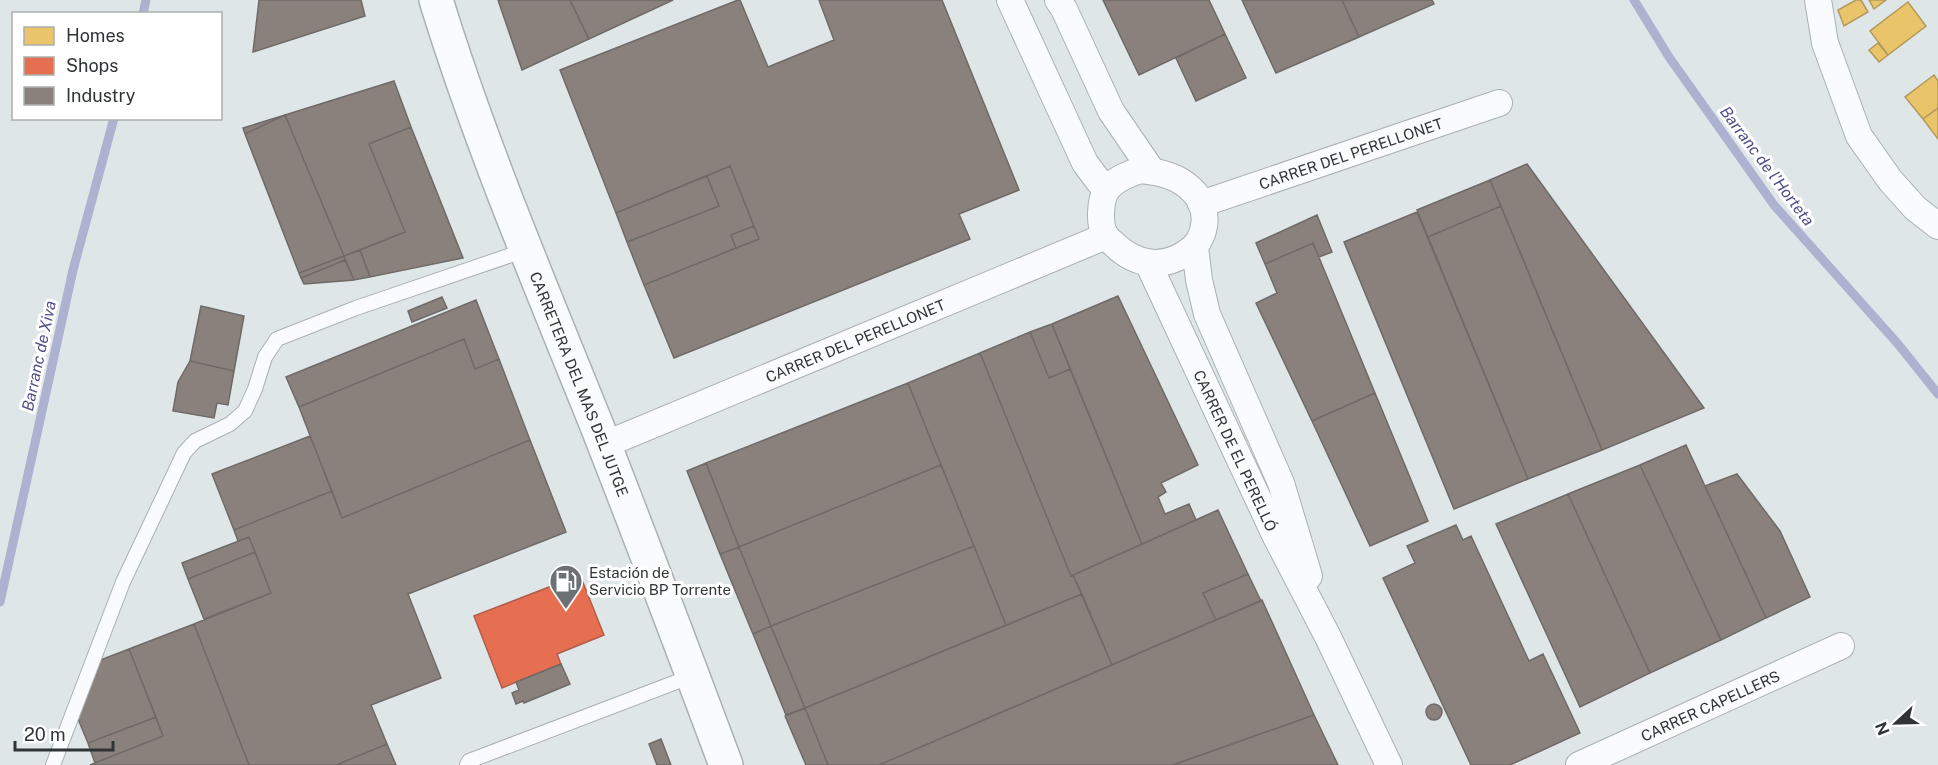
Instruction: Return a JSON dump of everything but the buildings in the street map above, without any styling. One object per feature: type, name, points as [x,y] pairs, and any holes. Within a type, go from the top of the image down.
[{"type":"street","name":"CARRETERA DEL MAS DEL JUTGE","points":[[436,0],[455,60],[526,250],[604,445],[726,765]]},
{"type":"street","points":[[1010,0],[1085,163],[1106,191]]},
{"type":"street","points":[[1058,0],[1111,111],[1152,171]]},
{"type":"street","points":[[1818,0],[1825,43],[1859,136],[1890,180],[1915,208],[1938,226]]},
{"type":"street","name":"CARRER DEL PERELLONET","points":[[1201,204],[1499,103]]},
{"type":"street","points":[[1141,170],[1152,171],[1171,176],[1192,190],[1201,204],[1205,230],[1195,248],[1175,260],[1148,263],[1126,255],[1106,236],[1100,215],[1106,191],[1126,174],[1141,170]]},
{"type":"street","name":"CARRER DEL PERELLONET","points":[[604,445],[1106,236]]},
{"type":"street","name":"CARRER DE EL PERELLÓ","points":[[1195,248],[1206,314],[1281,483],[1328,637]]},
{"type":"street","name":"CARRER DE EL PERELLÓ","points":[[1148,263],[1275,535],[1328,637],[1389,765]]},
{"type":"street","name":"CARRER CAPELLERS","points":[[1579,765],[1841,646]]},
{"type":"lane","points":[[53,765],[123,582],[184,453],[195,441],[230,424],[245,411],[265,357],[277,339],[356,308],[526,250]]},
{"type":"lane","points":[[467,765],[469,761],[692,676]]},
{"type":"waterway","name":"Barranc de Xiva","points":[[143,12],[146,0]]},
{"type":"waterway","name":"Barranc de l'Horteta","points":[[1634,0],[1669,57],[1774,205],[1898,344],[1938,394]]},
{"type":"waterway","name":"Barranc de Xiva","points":[[0,602],[73,270],[113,120]]},
{"type":"place","name":"Estación de Servicio BP Torrente","points":[[566,610]]}]
